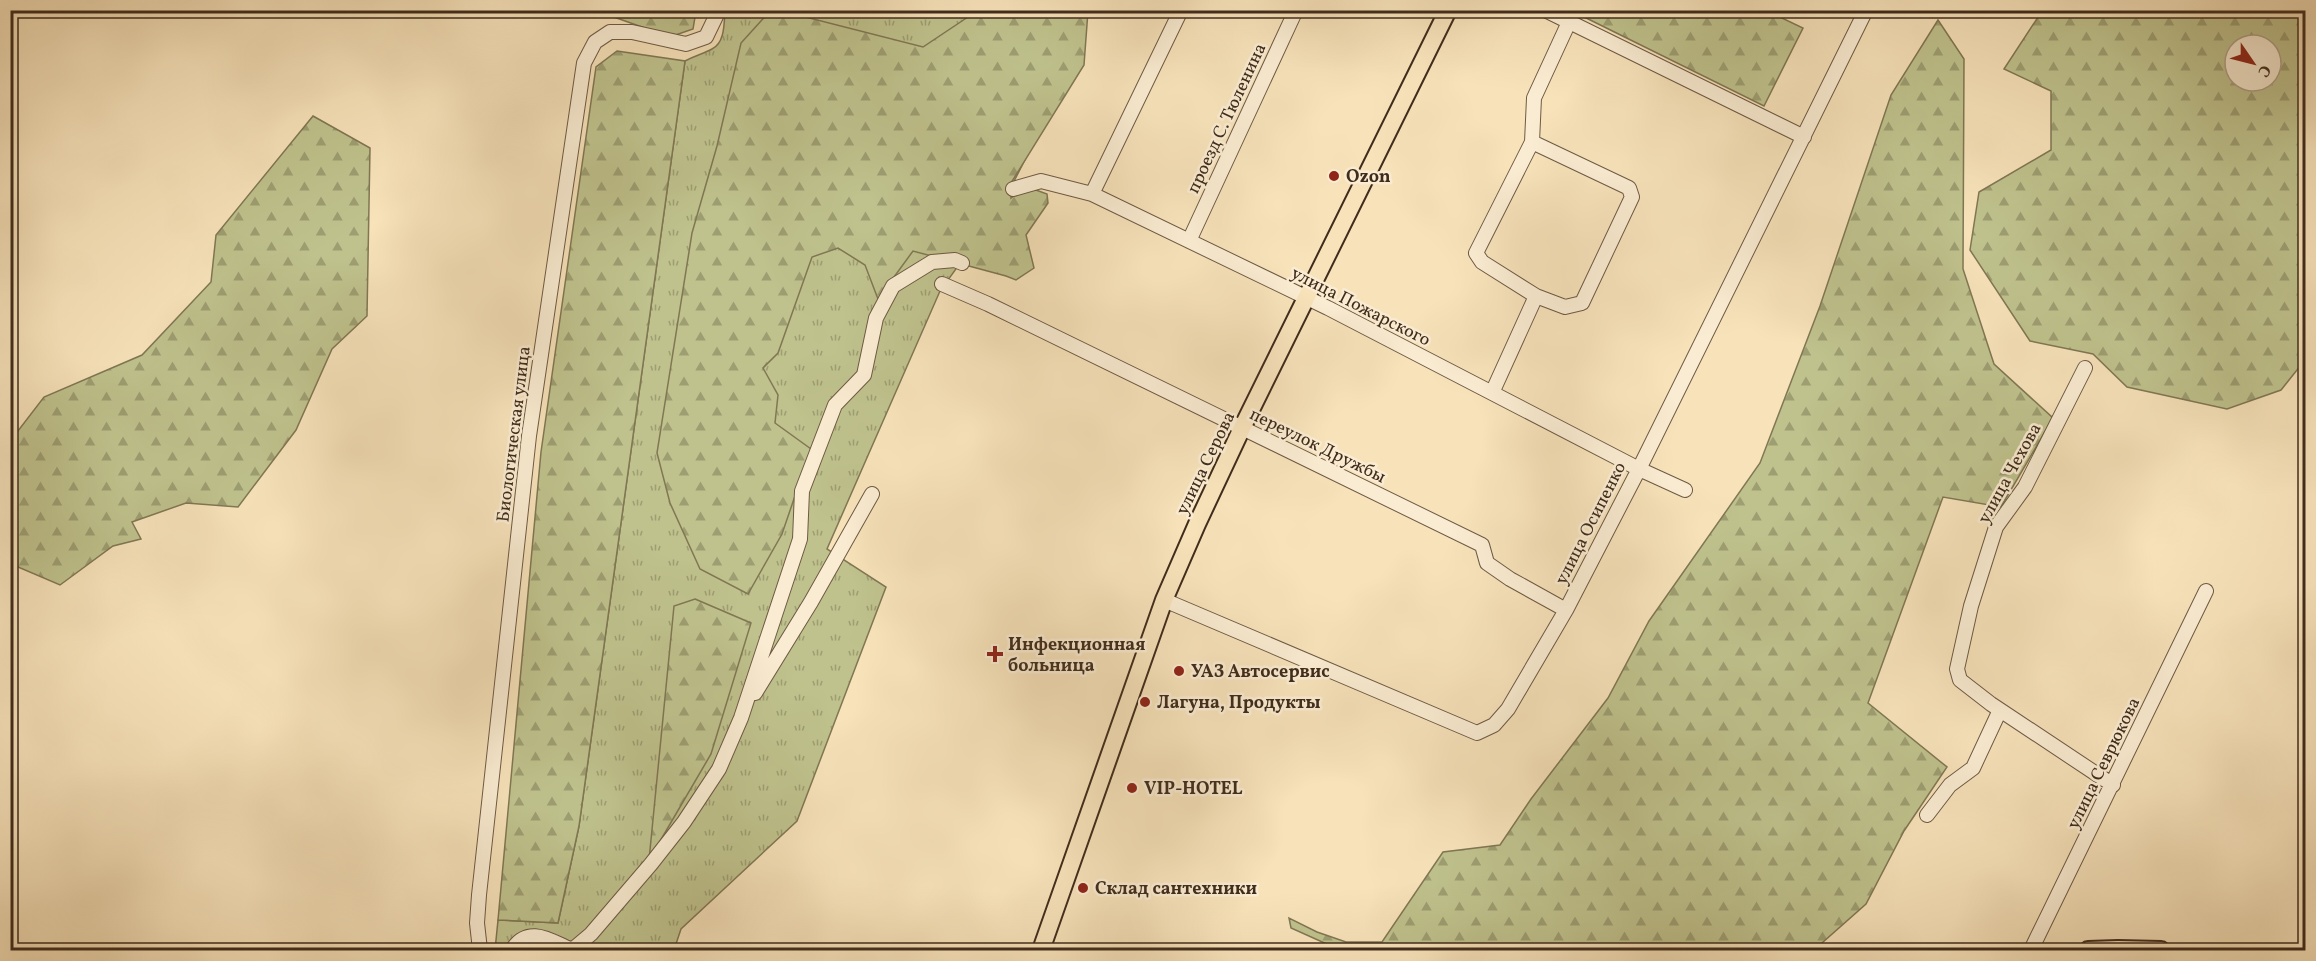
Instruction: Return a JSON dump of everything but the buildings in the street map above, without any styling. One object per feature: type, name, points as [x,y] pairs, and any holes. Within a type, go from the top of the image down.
[{"type":"main road","name":"улица Серова","points":[[1041,951],[1164,600],[1242,428],[1448,10]]},
{"type":"main road","points":[[2088,951],[2118,949],[2161,951]]},
{"type":"street","name":"Биологическая улица","points":[[480,951],[477,923],[479,895],[529,436],[584,63],[595,42],[610,32],[632,33],[686,44],[706,37],[719,10]]},
{"type":"street","points":[[1092,194],[1181,10]]},
{"type":"street","name":"проезд С. Тюленина","points":[[1189,242],[1296,10]]},
{"type":"street","points":[[1545,10],[1804,137]]},
{"type":"street","name":"улица Осипенко","points":[[1164,600],[1477,733],[1494,725],[1508,709],[1566,610],[1639,469],[1866,10]]},
{"type":"street","points":[[1532,142],[1629,188],[1632,197],[1582,303],[1565,307],[1536,296],[1482,262],[1476,253],[1532,142],[1534,98],[1569,22]]},
{"type":"street","name":"улица Пожарского","points":[[1013,189],[1041,181],[1092,194],[1306,298],[1639,469],[1685,490]]},
{"type":"street","points":[[512,951],[517,943],[529,936],[546,937],[572,950],[591,934],[684,822],[719,769],[741,718],[800,539],[802,491],[835,405],[864,375],[876,318],[893,286],[913,273],[933,262],[955,260],[962,263]]},
{"type":"street","name":"переулок Дружбы","points":[[942,284],[988,304],[1482,545],[1487,563],[1510,579],[1566,610]]},
{"type":"street","points":[[1492,393],[1536,296]]},
{"type":"street","name":"улица Чехова","points":[[2000,710],[1960,680],[1957,669],[1971,606],[1996,527],[2025,487],[2085,368]]},
{"type":"street","points":[[741,718],[872,494]]},
{"type":"street","name":"улица Севрюкова","points":[[2031,951],[2206,591]]},
{"type":"street","points":[[1927,815],[1950,784],[1973,768],[2000,710],[2113,785]]},
{"type":"green space","points":[[613,11],[696,11],[693,29],[670,37],[611,16]]},
{"type":"green space","points":[[725,11],[1077,11],[1077,57],[1002,205],[940,291],[827,549],[886,587],[797,821],[681,929],[674,950],[495,950],[498,920],[558,923],[579,826],[685,61],[716,46],[723,32]]},
{"type":"green space","points":[[770,11],[782,11],[923,47],[977,11],[1088,11],[1084,65],[1011,183],[1011,198],[1023,189],[1047,194],[1048,203],[1026,235],[1034,268],[1016,280],[913,251],[878,299],[865,265],[838,248],[812,257],[778,353],[763,368],[778,395],[775,423],[811,449],[782,534],[748,594],[700,569],[670,503],[657,453],[692,233],[717,146],[741,43]]},
{"type":"green space","points":[[1572,11],[1767,11],[1803,28],[1764,106]]},
{"type":"green space","points":[[2042,11],[2305,11],[2305,360],[2281,390],[2227,409],[2127,387],[2093,354],[2030,341],[1970,250],[1979,192],[2051,150],[2051,91],[2004,69]]},
{"type":"green space","points":[[1938,20],[1964,59],[1963,269],[1994,364],[2053,418],[2001,507],[1943,497],[1868,703],[1947,767],[1904,831],[1866,904],[1814,950],[1340,950],[1291,928],[1289,918],[1317,932],[1346,942],[1382,942],[1443,852],[1500,845],[1531,799],[1608,698],[1649,621],[1760,463],[1820,306],[1891,95]]},
{"type":"green space","points":[[617,51],[685,61],[579,826],[558,923],[498,920],[541,452],[596,67]]},
{"type":"green space","points":[[313,116],[370,148],[367,316],[332,349],[296,430],[238,507],[186,503],[132,522],[141,539],[113,546],[60,585],[11,564],[11,440],[44,397],[142,355],[211,282],[216,235]]},
{"type":"green space","points":[[695,599],[751,623],[711,754],[649,860],[674,606]]},
{"type":"place","name":"Ozon","points":[[1334,176]]},
{"type":"place","name":"Инфекционная больница","points":[[995,654]]},
{"type":"place","name":"УАЗ Автосервис","points":[[1179,671]]},
{"type":"place","name":"Лагуна, Продукты","points":[[1145,702]]},
{"type":"place","name":"VIP-HOTEL","points":[[1132,788]]},
{"type":"place","name":"Склад сантехники","points":[[1083,888]]}]
